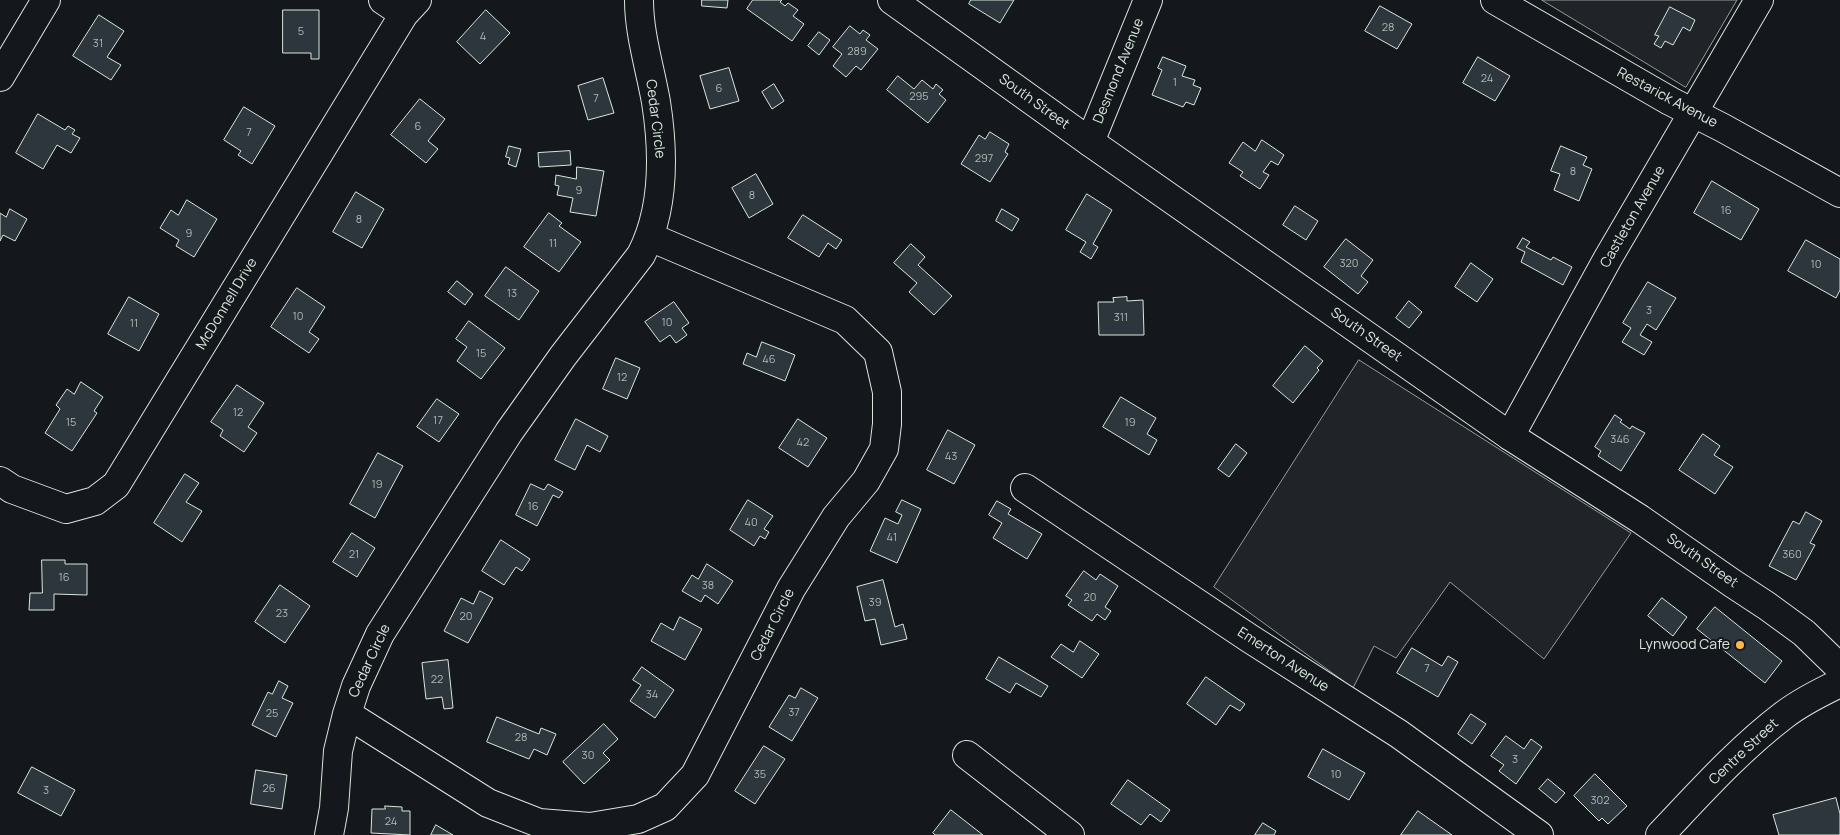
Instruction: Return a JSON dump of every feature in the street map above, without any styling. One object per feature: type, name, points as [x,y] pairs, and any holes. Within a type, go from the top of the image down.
[{"type":"street","points":[[0,77],[46,0]]},
{"type":"street","name":"Cedar Circle","points":[[329,835],[334,808],[338,750],[347,714],[356,686],[380,634],[509,432],[563,356],[641,255],[650,237],[656,215],[662,171],[656,102],[647,62],[639,0]]},
{"type":"street","name":"South Street","points":[[892,0],[1090,142],[1510,436],[1633,514],[1768,606],[1804,632],[1840,668]]},
{"type":"street","name":"Desmond Avenue","points":[[1090,142],[1148,0]]},
{"type":"street","name":"Restarick Avenue","points":[[1495,0],[1693,114],[1723,128],[1840,194]]},
{"type":"street","name":"Castleton Avenue","points":[[1510,436],[1608,258],[1759,0]]},
{"type":"street","name":"McDonnell Drive","points":[[0,480],[12,489],[66,509],[96,501],[116,485],[401,5]]},
{"type":"street","name":"Cedar Circle","points":[[347,714],[488,803],[539,823],[590,827],[638,819],[665,807],[695,775],[791,590],[836,517],[866,481],[884,448],[886,392],[878,352],[845,320],[650,237]]},
{"type":"street","name":"Emerton Avenue","points":[[1025,488],[1249,638],[1399,734],[1540,835]]},
{"type":"street","name":"Centre Street","points":[[1660,835],[1724,769],[1768,728],[1802,703],[1840,682]]},
{"type":"street","points":[[968,754],[1070,835]]},
{"type":"shaded area","points":[[1542,0],[1737,0],[1686,87]]},
{"type":"shaded area","points":[[1359,360],[1631,533],[1544,659],[1450,582],[1396,658],[1374,646],[1353,688],[1214,587]]},
{"type":"building","points":[[702,0],[728,0],[727,8],[702,6]]},
{"type":"building","points":[[753,0],[782,0],[780,2],[785,6],[788,3],[798,10],[793,16],[804,24],[792,41],[747,9]]},
{"type":"building","points":[[971,0],[1014,0],[1000,23],[969,4]]},
{"type":"building","points":[[1380,6],[1412,24],[1397,49],[1365,31]]},
{"type":"building","points":[[1670,7],[1695,20],[1690,31],[1683,27],[1673,45],[1665,41],[1661,48],[1654,44],[1659,36],[1655,35]]},
{"type":"building","points":[[283,10],[319,10],[319,59],[311,59],[311,53],[283,53]]},
{"type":"building","points":[[486,10],[510,33],[480,64],[457,42]]},
{"type":"building","points":[[99,15],[124,31],[107,57],[121,65],[111,80],[73,56]]},
{"type":"building","points":[[850,26],[860,34],[863,30],[870,35],[866,40],[878,49],[861,70],[856,66],[846,77],[833,66],[842,54],[833,47]]},
{"type":"building","points":[[819,32],[830,40],[819,55],[808,46]]},
{"type":"building","points":[[1163,57],[1186,66],[1182,76],[1195,80],[1193,85],[1201,88],[1194,105],[1186,102],[1183,107],[1152,95],[1162,70],[1158,68]]},
{"type":"building","points":[[1478,57],[1510,76],[1495,101],[1463,83]]},
{"type":"building","points":[[729,68],[739,101],[710,109],[700,76]]},
{"type":"building","points":[[898,76],[914,89],[922,80],[933,89],[936,84],[943,90],[939,94],[946,100],[928,123],[887,90]]},
{"type":"building","points":[[603,78],[614,113],[588,120],[578,86]]},
{"type":"building","points":[[774,84],[784,101],[772,109],[762,92]]},
{"type":"building","points":[[420,99],[445,119],[428,141],[438,149],[426,163],[391,135]]},
{"type":"building","points":[[244,107],[275,126],[252,164],[238,155],[241,151],[224,140]]},
{"type":"building","points":[[38,114],[65,130],[68,126],[75,130],[72,134],[80,138],[71,153],[57,145],[43,169],[16,153]]},
{"type":"building","points":[[990,132],[1009,144],[1005,152],[1008,154],[990,182],[961,164],[979,135],[985,139]]},
{"type":"building","points":[[1262,140],[1284,155],[1278,165],[1271,161],[1263,172],[1269,175],[1260,189],[1240,176],[1243,172],[1229,163],[1243,142],[1255,151]]},
{"type":"building","points":[[509,146],[521,149],[516,167],[508,164],[510,158],[506,157]]},
{"type":"building","points":[[1561,146],[1587,157],[1583,165],[1592,169],[1579,201],[1554,190],[1560,174],[1551,171]]},
{"type":"building","points":[[570,151],[571,165],[539,167],[538,153]]},
{"type":"building","points":[[577,167],[604,171],[596,216],[570,212],[573,198],[557,195],[559,186],[555,185],[556,175],[576,179]]},
{"type":"building","points":[[756,174],[773,204],[749,218],[732,188]]},
{"type":"building","points":[[1712,181],[1759,209],[1741,240],[1694,213]]},
{"type":"building","points":[[356,192],[384,209],[362,248],[333,232]]},
{"type":"building","points":[[1087,194],[1112,210],[1093,244],[1098,247],[1091,259],[1080,252],[1086,242],[1066,230]]},
{"type":"building","points":[[187,200],[217,219],[194,257],[176,246],[179,240],[160,228],[171,210],[178,215]]},
{"type":"building","points":[[1295,206],[1318,221],[1306,240],[1283,225]]},
{"type":"building","points":[[10,209],[27,219],[15,241],[3,235],[0,241],[0,213],[6,217]]},
{"type":"building","points":[[1002,209],[1019,219],[1012,231],[996,221]]},
{"type":"building","points":[[549,213],[562,223],[559,226],[581,242],[559,272],[524,247]]},
{"type":"building","points":[[803,215],[842,240],[836,249],[828,243],[819,257],[788,238]]},
{"type":"building","points":[[1523,238],[1530,242],[1526,247],[1551,260],[1553,257],[1572,267],[1563,285],[1521,262],[1525,252],[1517,248]]},
{"type":"building","points":[[1346,239],[1373,260],[1361,276],[1368,282],[1358,294],[1324,267]]},
{"type":"building","points":[[1806,240],[1840,259],[1840,290],[1836,298],[1788,271]]},
{"type":"building","points":[[911,244],[925,257],[918,265],[952,296],[934,315],[909,292],[917,283],[894,263]]},
{"type":"building","points":[[1471,263],[1493,279],[1477,302],[1455,287]]},
{"type":"building","points":[[506,267],[539,291],[519,320],[485,296]]},
{"type":"building","points":[[457,281],[473,294],[465,305],[448,292]]},
{"type":"building","points":[[1648,282],[1676,298],[1656,330],[1647,324],[1640,335],[1652,342],[1644,355],[1622,342],[1631,328],[1623,323]]},
{"type":"building","points":[[297,288],[325,307],[309,332],[319,339],[309,353],[271,327]]},
{"type":"building","points":[[129,297],[159,314],[139,351],[108,334]]},
{"type":"building","points":[[1127,297],[1127,301],[1143,300],[1144,335],[1099,335],[1098,302],[1114,302],[1113,298]]},
{"type":"building","points":[[1409,301],[1422,312],[1409,328],[1396,318]]},
{"type":"building","points":[[674,302],[689,323],[682,328],[687,335],[676,343],[670,335],[660,342],[645,322]]},
{"type":"building","points":[[469,321],[505,348],[481,379],[457,361],[467,347],[456,339]]},
{"type":"building","points":[[762,342],[795,355],[785,381],[743,364],[747,353],[756,357]]},
{"type":"building","points":[[1305,346],[1323,361],[1317,368],[1319,370],[1293,403],[1273,386]]},
{"type":"building","points":[[616,358],[640,368],[627,399],[603,389]]},
{"type":"building","points":[[81,382],[103,397],[94,411],[97,413],[72,451],[45,433],[60,409],[56,405],[67,389],[74,394]]},
{"type":"building","points":[[237,385],[264,403],[248,427],[257,433],[244,452],[220,436],[223,430],[211,422]]},
{"type":"building","points":[[1121,397],[1156,418],[1147,434],[1157,440],[1149,455],[1103,427]]},
{"type":"building","points":[[437,399],[459,414],[439,442],[417,427]]},
{"type":"building","points":[[1615,415],[1622,420],[1620,422],[1630,429],[1632,426],[1645,433],[1621,471],[1598,456],[1601,451],[1595,447]]},
{"type":"building","points":[[576,419],[608,436],[600,452],[587,445],[575,470],[555,460]]},
{"type":"building","points":[[798,419],[827,438],[808,467],[779,448]]},
{"type":"building","points":[[948,430],[975,445],[954,484],[927,470]]},
{"type":"building","points":[[1703,434],[1720,446],[1714,455],[1733,467],[1715,494],[1679,470]]},
{"type":"building","points":[[1236,444],[1247,453],[1229,477],[1218,469]]},
{"type":"building","points":[[378,453],[403,466],[375,518],[350,504]]},
{"type":"building","points":[[185,474],[199,483],[186,502],[202,511],[182,542],[154,523]]},
{"type":"building","points":[[531,484],[544,490],[548,484],[563,492],[559,498],[553,495],[537,526],[516,515]]},
{"type":"building","points":[[748,500],[773,516],[764,529],[769,532],[765,539],[760,536],[754,546],[730,530]]},
{"type":"building","points":[[902,500],[921,509],[897,563],[870,551],[885,518],[898,524],[902,515],[896,512]]},
{"type":"building","points":[[997,501],[1011,509],[1008,514],[1042,534],[1027,559],[993,538],[1002,523],[989,515]]},
{"type":"building","points":[[1806,512],[1822,521],[1810,543],[1815,545],[1796,580],[1769,566],[1793,521],[1799,524]]},
{"type":"building","points":[[352,533],[375,548],[357,577],[333,562]]},
{"type":"building","points":[[501,540],[530,559],[522,571],[516,567],[504,585],[482,571]]},
{"type":"building","points":[[42,560],[65,560],[65,564],[87,564],[87,595],[54,594],[54,610],[29,610],[30,593],[42,593]]},
{"type":"building","points":[[707,564],[733,581],[718,604],[705,595],[701,602],[682,591],[692,575],[698,579]]},
{"type":"building","points":[[1084,571],[1096,580],[1100,574],[1118,586],[1105,607],[1111,611],[1105,620],[1097,614],[1092,621],[1068,605],[1072,600],[1066,596]]},
{"type":"building","points":[[883,580],[895,627],[903,624],[907,639],[881,645],[875,619],[865,621],[857,587]]},
{"type":"building","points":[[280,585],[310,606],[285,643],[255,622]]},
{"type":"building","points":[[480,591],[493,598],[468,643],[444,631],[461,598],[473,604]]},
{"type":"building","points":[[1662,598],[1687,617],[1673,636],[1648,616]]},
{"type":"building","name":"Lynwood Cafe","points":[[1715,607],[1782,661],[1765,683],[1697,629]]},
{"type":"building","points":[[680,617],[702,629],[685,660],[651,641],[661,623],[673,630]]},
{"type":"building","points":[[1080,641],[1099,654],[1082,678],[1051,657],[1061,644],[1073,652]]},
{"type":"building","points":[[1412,648],[1442,666],[1448,656],[1458,662],[1438,697],[1397,673]]},
{"type":"building","points":[[999,657],[1048,686],[1041,697],[1016,683],[1010,693],[986,679]]},
{"type":"building","points":[[448,660],[453,708],[444,709],[442,697],[426,699],[422,663]]},
{"type":"building","points":[[642,667],[674,690],[655,718],[630,701],[641,685],[633,680]]},
{"type":"building","points":[[1206,677],[1245,704],[1240,711],[1230,705],[1216,725],[1187,704]]},
{"type":"building","points":[[279,681],[288,686],[282,698],[293,703],[276,737],[252,725],[268,692],[272,694]]},
{"type":"building","points":[[801,688],[818,698],[792,741],[769,727],[789,695],[795,698]]},
{"type":"building","points":[[1471,714],[1486,724],[1472,744],[1458,734]]},
{"type":"building","points":[[497,717],[539,734],[541,728],[556,734],[547,755],[534,749],[529,759],[487,742]]},
{"type":"building","points":[[604,724],[618,739],[603,753],[610,760],[584,784],[563,762]]},
{"type":"building","points":[[1506,736],[1524,749],[1531,739],[1542,747],[1516,784],[1499,771],[1504,765],[1491,756]]},
{"type":"building","points":[[764,746],[785,759],[755,804],[735,791]]},
{"type":"building","points":[[1323,749],[1365,773],[1349,800],[1308,777]]},
{"type":"building","points":[[32,767],[75,790],[61,816],[18,793]]},
{"type":"building","points":[[256,770],[287,775],[282,809],[251,804]]},
{"type":"building","points":[[1595,774],[1627,806],[1608,824],[1602,818],[1599,821],[1574,796]]},
{"type":"building","points":[[1548,779],[1565,793],[1556,803],[1539,789]]},
{"type":"building","points":[[1128,780],[1170,810],[1161,822],[1150,814],[1141,825],[1111,804]]},
{"type":"building","points":[[1836,798],[1840,814],[1840,835],[1779,835],[1773,815]]},
{"type":"building","points":[[385,806],[402,807],[402,811],[410,811],[410,835],[371,833],[372,809],[385,809]]},
{"type":"building","points":[[951,810],[983,835],[935,835],[933,833]]},
{"type":"building","points":[[1418,811],[1452,835],[1401,835]]},
{"type":"building","points":[[1263,823],[1276,831],[1274,835],[1255,835]]},
{"type":"building","points":[[436,825],[453,835],[431,835]]},
{"type":"place","name":"Lynwood Cafe","points":[[1740,645]]}]
